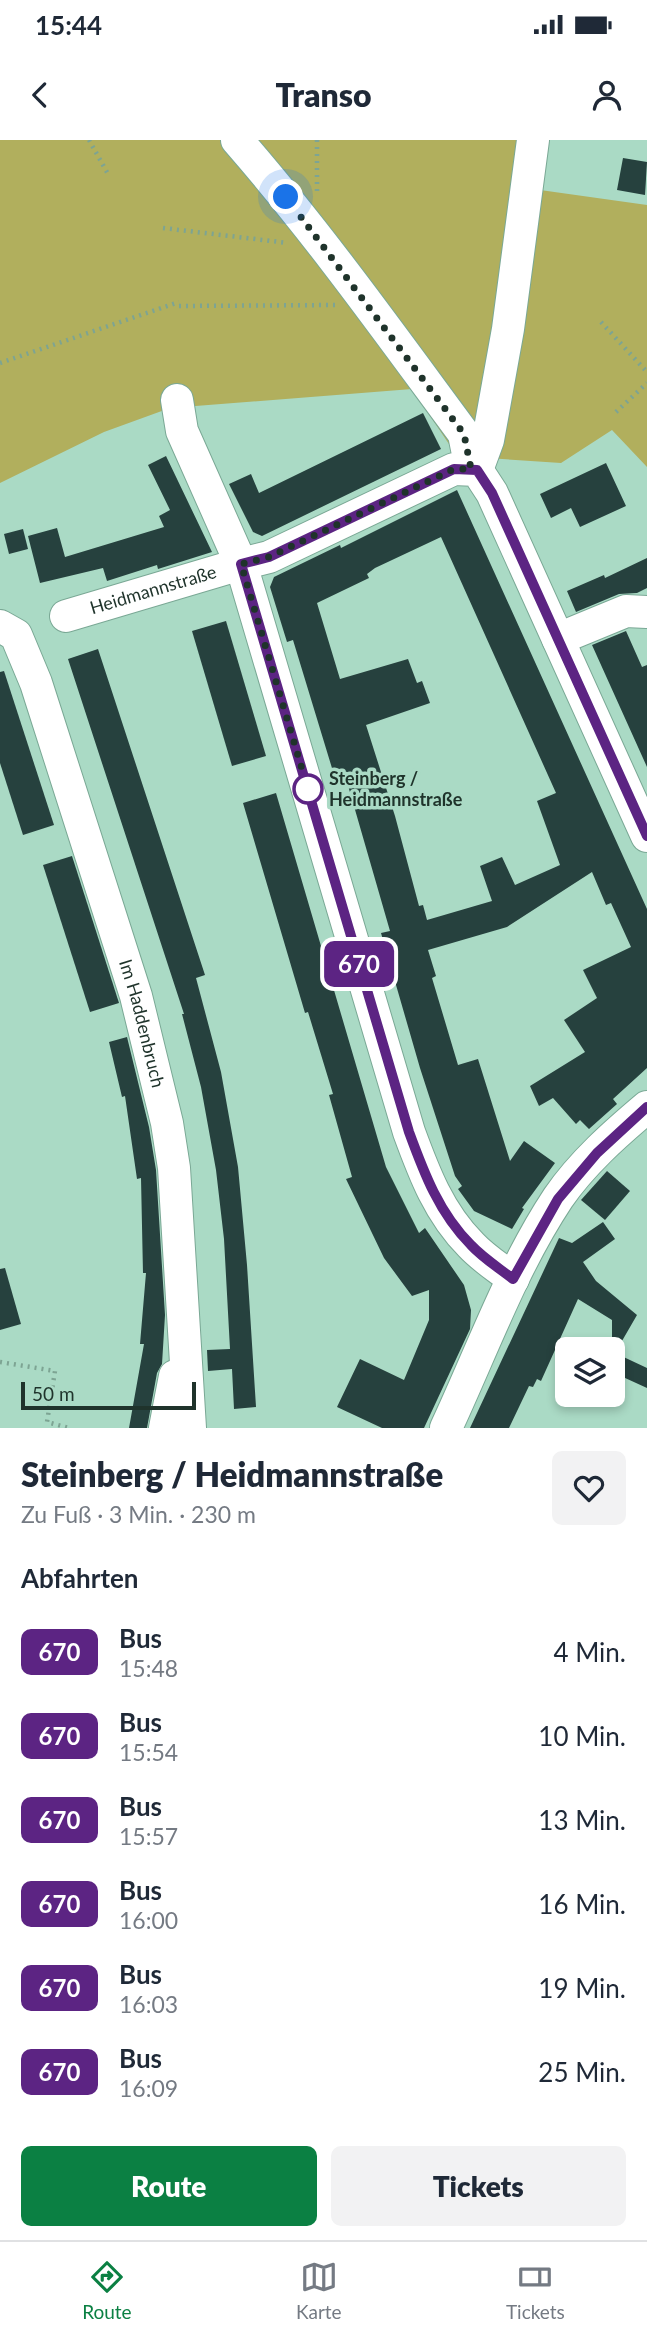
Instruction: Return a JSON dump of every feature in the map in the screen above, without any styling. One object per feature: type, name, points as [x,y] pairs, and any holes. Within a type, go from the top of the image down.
[{"type":"street","points":[[237,140],[312,230],[464,434],[476,471],[492,493],[647,836]]},
{"type":"street","points":[[476,471],[488,440],[508,329],[533,140]]},
{"type":"street","points":[[177,400],[182,431],[241,564]]},
{"type":"street","name":"Heidmannstraße","points":[[66,616],[269,557],[454,469],[476,471]]},
{"type":"street","name":"Heidmannstraße","points":[[241,564],[405,1120],[423,1171],[437,1201],[454,1226],[472,1247],[513,1279]]},
{"type":"street","points":[[558,639],[626,611],[647,612]]},
{"type":"street","name":"Im Haddenbruch","points":[[8,631],[36,683],[136,996],[154,1066],[174,1168],[190,1428]]},
{"type":"street","points":[[446,1428],[513,1279],[558,1199],[597,1153],[647,1107]]},
{"type":"street","points":[[165,1428],[184,1330]]},
{"type":"path","points":[[89,140],[108,174]]},
{"type":"path","points":[[317,140],[317,204]]},
{"type":"path","points":[[163,228],[296,244]]},
{"type":"path","points":[[0,363],[179,304],[338,305]]},
{"type":"path","points":[[601,323],[647,372]]},
{"type":"path","points":[[616,412],[647,383]]},
{"type":"path","points":[[0,1362],[55,1371],[47,1422],[69,1428]]},
{"type":"shaded area","points":[[0,140],[540,140],[533,189],[647,205],[647,467],[612,430],[561,463],[457,456],[412,389],[170,408],[104,432],[0,483]]},
{"type":"building","points":[[623,158],[647,162],[645,195],[617,190]]},
{"type":"building","points":[[423,413],[441,449],[262,536],[253,532],[229,484],[251,474],[259,493]]},
{"type":"building","points":[[166,456],[212,552],[158,569],[157,565],[107,581],[103,568],[40,583],[28,536],[57,528],[65,557],[164,527],[159,516],[170,510],[148,465]]},
{"type":"building","points":[[606,463],[626,506],[580,527],[571,508],[551,518],[540,494]]},
{"type":"building","points":[[457,490],[647,909],[647,1068],[613,1099],[617,1104],[589,1129],[580,1120],[576,1124],[553,1098],[539,1106],[530,1086],[585,1052],[564,1020],[597,998],[583,970],[631,947],[611,903],[606,905],[592,872],[507,927],[428,950],[436,976],[432,978],[458,1065],[478,1059],[510,1161],[524,1141],[555,1163],[522,1208],[524,1209],[512,1229],[474,1211],[458,1189],[462,1186],[455,1176],[420,1068],[381,933],[390,931],[345,775],[335,778],[293,640],[287,642],[270,587],[274,577],[340,545],[341,548]],"holes":[[[441,537],[556,793],[537,801],[560,865],[515,885],[502,857],[480,866],[492,901],[427,920],[423,905],[419,906],[395,816],[366,725],[430,703],[422,681],[417,683],[408,659],[340,679],[317,603],[369,578],[367,574],[375,568]]]},
{"type":"building","points":[[23,529],[28,549],[9,554],[4,534]]},
{"type":"building","points":[[647,558],[647,588],[637,593],[619,594],[576,612],[567,591],[604,575],[605,578]]},
{"type":"building","points":[[226,621],[266,756],[232,766],[192,631]]},
{"type":"building","points":[[626,631],[642,667],[647,665],[647,767],[592,645]]},
{"type":"building","points":[[98,649],[205,975],[196,978],[221,1072],[238,1167],[256,1407],[234,1409],[232,1369],[208,1371],[207,1350],[230,1349],[224,1239],[216,1170],[184,1014],[68,659]]},
{"type":"building","points":[[4,671],[54,825],[23,835],[0,763],[0,672]]},
{"type":"building","points":[[276,793],[386,1167],[419,1233],[425,1228],[464,1285],[471,1310],[470,1329],[424,1428],[382,1428],[337,1407],[360,1359],[404,1380],[429,1320],[429,1290],[412,1296],[384,1258],[346,1179],[352,1177],[329,1095],[333,1094],[308,1012],[305,1013],[243,803]]},
{"type":"building","points":[[72,856],[119,1003],[90,1012],[43,865]]},
{"type":"building","points":[[127,1037],[149,1127],[156,1170],[165,1315],[162,1364],[157,1373],[147,1428],[129,1428],[144,1344],[140,1344],[146,1273],[143,1273],[141,1178],[137,1179],[125,1096],[122,1097],[109,1042]]},
{"type":"building","points":[[607,1171],[630,1191],[605,1220],[581,1200]]},
{"type":"building","points":[[603,1222],[615,1239],[583,1262],[596,1281],[637,1315],[624,1337],[612,1337],[612,1320],[578,1299],[561,1337],[555,1337],[555,1350],[541,1381],[537,1379],[533,1387],[529,1386],[509,1428],[470,1428],[559,1238],[572,1243]]},
{"type":"building","points":[[5,1268],[21,1324],[0,1330],[0,1269]]},
{"type":"building","points":[[625,1358],[647,1368],[647,1388],[625,1378]]},
{"type":"bus line","name":"670","points":[[647,836],[492,493],[477,470],[454,469],[269,557],[241,564],[409,1132],[437,1201],[454,1226],[472,1247],[513,1279],[558,1199],[597,1153],[647,1107]]},
{"type":"place","name":"Steinberg / Heidmannstraße","points":[[308,789]]},
{"type":"route","points":[[286,197],[464,434],[471,469],[454,469],[269,557],[241,564],[308,789]]}]
